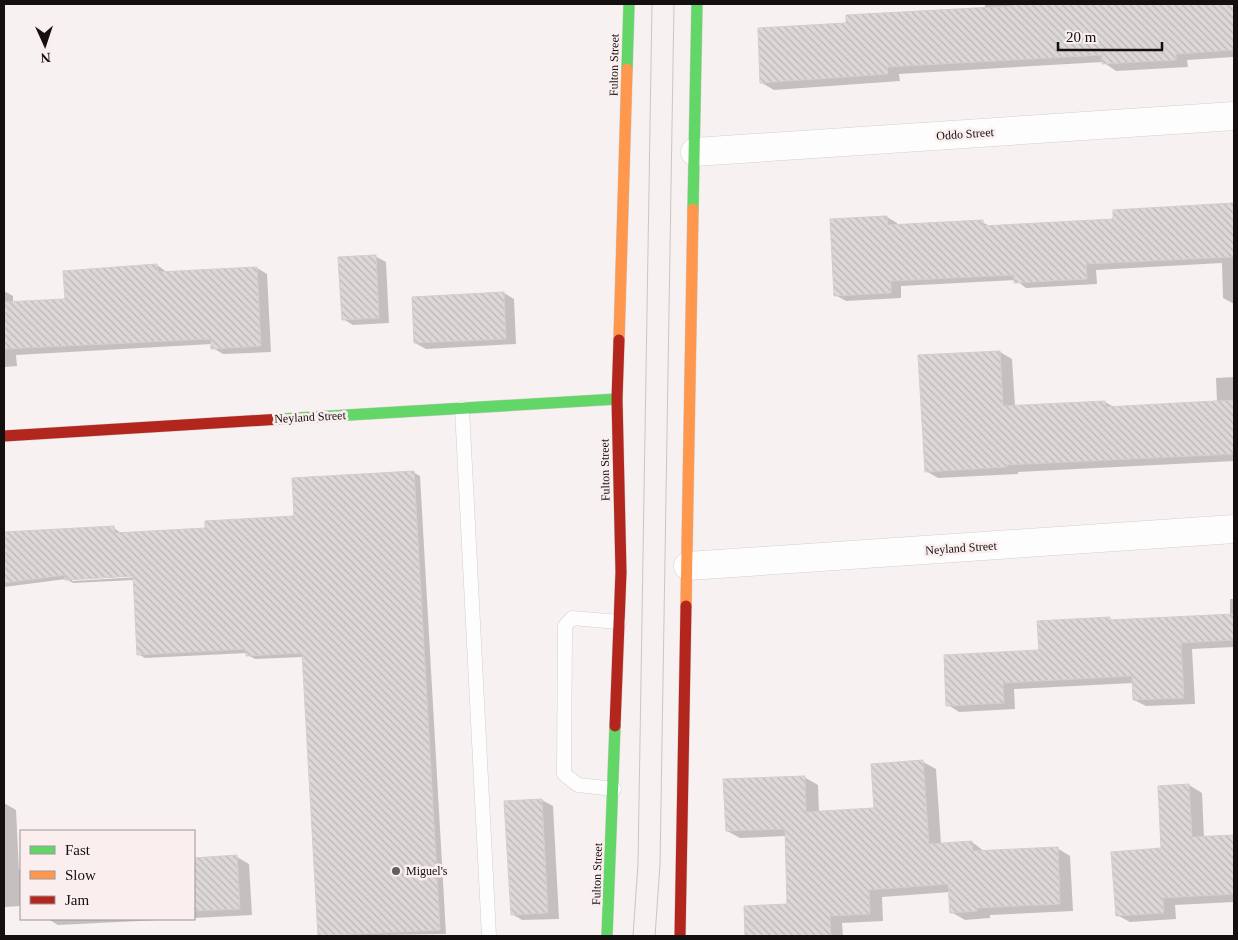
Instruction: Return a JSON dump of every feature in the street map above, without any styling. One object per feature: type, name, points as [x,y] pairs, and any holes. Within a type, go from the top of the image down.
[{"type":"main road","name":"Fulton Street","points":[[607,936],[621,572],[617,399],[629,4]]},
{"type":"main road","points":[[680,936],[688,566],[689,401],[696,152],[697,4]]},
{"type":"main road","name":"Neyland Street","points":[[4,436],[617,399]]},
{"type":"street","name":"Oddo Street","points":[[696,152],[1234,116]]},
{"type":"street","name":"Neyland Street","points":[[688,566],[1234,529]]},
{"type":"lane","points":[[462,408],[489,936]]},
{"type":"lane","points":[[614,788],[578,785],[564,774],[566,626],[572,618],[619,622]]},
{"type":"building","points":[[1013,4],[1234,4],[1234,50],[1176,54],[1176,60],[1102,64],[1102,55],[887,67],[888,74],[760,83],[758,28],[846,23],[846,15],[1013,6]]},
{"type":"building","points":[[1234,203],[1234,257],[1086,264],[1087,279],[1014,283],[1014,275],[891,281],[891,293],[834,296],[830,219],[887,216],[888,225],[983,220],[983,226],[1113,219],[1113,210]]},
{"type":"building","points":[[376,255],[379,318],[342,320],[338,257]]},
{"type":"building","points":[[157,264],[158,272],[257,267],[261,346],[211,349],[211,339],[4,349],[4,302],[65,299],[63,271]]},
{"type":"building","points":[[504,292],[506,339],[414,343],[412,297]]},
{"type":"building","points":[[1000,351],[1003,406],[1105,401],[1106,407],[1234,400],[1234,454],[1006,465],[1007,467],[925,472],[918,355]]},
{"type":"building","points":[[414,471],[440,930],[318,936],[302,653],[246,656],[246,649],[137,655],[133,576],[65,580],[65,575],[4,583],[4,532],[114,526],[115,533],[205,528],[205,521],[294,516],[292,478]]},
{"type":"building","points":[[1234,614],[1234,640],[1181,643],[1184,698],[1133,700],[1132,676],[1003,683],[1004,703],[946,706],[944,655],[1039,650],[1037,621],[1110,617],[1110,620]]},
{"type":"building","points":[[923,760],[929,844],[972,841],[973,851],[1058,847],[1060,904],[977,908],[977,911],[950,913],[948,884],[869,890],[870,914],[830,916],[831,936],[745,936],[744,906],[787,904],[785,829],[726,831],[723,779],[805,776],[806,812],[874,808],[871,764]]},
{"type":"building","points":[[1189,784],[1192,837],[1234,835],[1234,894],[1163,898],[1164,913],[1116,916],[1111,852],[1161,848],[1158,786]]},
{"type":"building","points":[[542,799],[548,913],[511,915],[504,801]]},
{"type":"building","points":[[237,855],[240,909],[195,911],[195,858]]},
{"type":"tram line","points":[[633,936],[638,864],[652,4]]},
{"type":"tram line","points":[[655,936],[660,865],[674,4]]},
{"type":"traffic: fast","points":[[627,69],[629,4]]},
{"type":"traffic: fast","points":[[693,209],[697,4]]},
{"type":"traffic: fast","points":[[281,419],[617,399]]},
{"type":"traffic: fast","points":[[607,936],[615,726]]},
{"type":"traffic: slow","points":[[619,340],[627,69]]},
{"type":"traffic: slow","points":[[686,606],[693,209]]},
{"type":"traffic: jam","points":[[615,726],[621,572],[617,399],[619,340]]},
{"type":"traffic: jam","points":[[4,436],[281,419]]},
{"type":"traffic: jam","points":[[680,936],[686,606]]},
{"type":"place","name":"Miguel's","points":[[396,871]]}]
